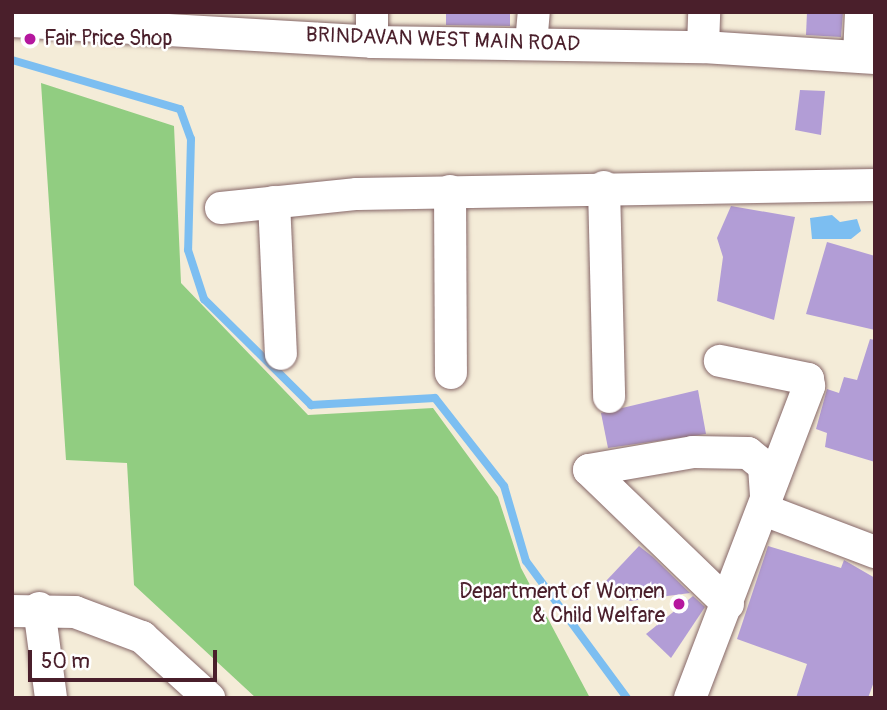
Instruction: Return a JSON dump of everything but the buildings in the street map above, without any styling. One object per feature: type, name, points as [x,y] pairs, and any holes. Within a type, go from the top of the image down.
[{"type":"street","points":[[531,44],[534,12]]},
{"type":"street","points":[[703,47],[704,12]]},
{"type":"street","points":[[861,12],[867,57]]},
{"type":"street","name":"BRINDAVAN WEST MAIN ROAD","points":[[12,21],[123,17],[280,23],[372,27],[531,44],[703,47],[867,57]]},
{"type":"street","points":[[221,208],[450,191],[875,184]]},
{"type":"street","points":[[604,187],[609,397]]},
{"type":"street","points":[[450,191],[451,373]]},
{"type":"street","points":[[274,202],[281,354]]},
{"type":"street","points":[[691,698],[767,511],[808,379],[720,361]]},
{"type":"street","points":[[728,604],[589,470],[693,452],[748,453],[764,466],[767,511]]},
{"type":"street","points":[[767,511],[875,552]]},
{"type":"street","points":[[51,698],[26,610],[75,612],[142,637],[209,698]]},
{"type":"green space","points":[[41,83],[174,126],[181,283],[308,415],[433,408],[498,497],[521,568],[590,698],[256,698],[134,585],[127,463],[66,460]]},
{"type":"water","points":[[832,215],[840,222],[857,219],[861,231],[851,239],[812,239],[810,218]]},
{"type":"waterway","points":[[12,60],[180,109],[191,139],[188,250],[204,299],[311,405],[435,398],[504,486],[526,561],[627,698]]},
{"type":"place","name":"Fair Price Shop","points":[[30,39]]},
{"type":"place","name":"Department of Women & Child Welfare","points":[[679,604]]}]
